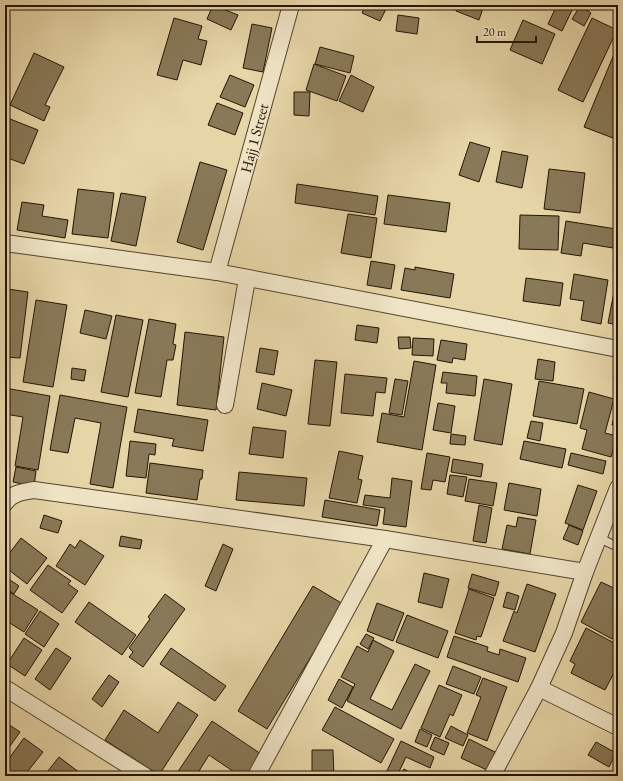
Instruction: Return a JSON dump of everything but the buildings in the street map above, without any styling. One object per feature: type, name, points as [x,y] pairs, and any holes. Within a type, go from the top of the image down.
[{"type":"street","name":"Hajj 1 Street","points":[[217,272],[291,5]]},
{"type":"street","points":[[5,243],[217,272],[246,279],[618,349]]},
{"type":"street","points":[[225,405],[246,279]]},
{"type":"street","points":[[492,776],[539,688],[564,633],[585,572],[618,488]]},
{"type":"street","points":[[5,503],[9,497],[19,492],[34,490],[385,539],[585,572]]},
{"type":"street","points":[[256,776],[385,539]]},
{"type":"street","points":[[5,688],[145,776]]},
{"type":"street","points":[[539,688],[618,727]]},
{"type":"lane","points":[[599,538],[618,547]]}]
